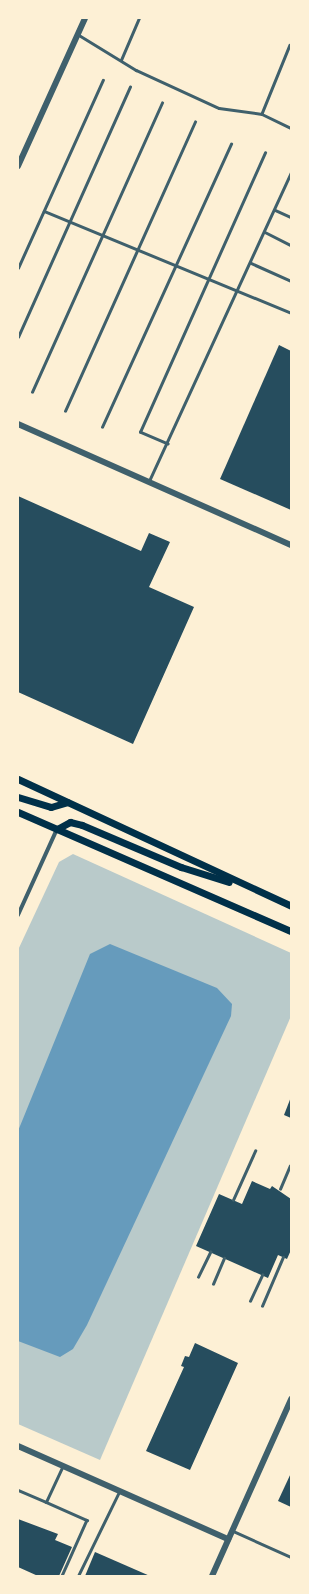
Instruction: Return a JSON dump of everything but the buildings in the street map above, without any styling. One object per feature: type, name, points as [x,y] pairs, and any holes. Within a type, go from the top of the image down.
[{"type":"main road","points":[[18,779],[291,906]]},
{"type":"main road","points":[[18,797],[52,807],[67,802]]},
{"type":"main road","points":[[18,812],[291,931]]},
{"type":"main road","points":[[57,829],[70,822],[82,825],[181,867],[254,889]]},
{"type":"street","points":[[18,166],[85,18]]},
{"type":"street","points":[[18,424],[291,545]]},
{"type":"street","points":[[18,915],[57,829]]},
{"type":"street","points":[[212,1576],[291,1399]]},
{"type":"street","points":[[18,1446],[228,1539]]},
{"type":"lane","points":[[121,60],[139,18]]},
{"type":"lane","points":[[78,34],[121,60],[218,108],[262,114],[291,128]]},
{"type":"lane","points":[[262,114],[290,45]]},
{"type":"lane","points":[[18,268],[103,80]]},
{"type":"lane","points":[[18,337],[130,87]]},
{"type":"lane","points":[[32,392],[162,103]]},
{"type":"lane","points":[[65,411],[136,250],[195,122]]},
{"type":"lane","points":[[102,427],[174,266],[231,144]]},
{"type":"lane","points":[[168,444],[140,432],[265,153]]},
{"type":"lane","points":[[149,482],[251,263],[291,172]]},
{"type":"lane","points":[[275,210],[291,217]]},
{"type":"lane","points":[[44,211],[101,236],[238,290],[291,313]]},
{"type":"lane","points":[[265,232],[291,245]]},
{"type":"lane","points":[[251,263],[291,280]]},
{"type":"lane","points":[[232,1200],[255,1151]]},
{"type":"lane","points":[[280,1189],[290,1166]]},
{"type":"lane","points":[[198,1277],[210,1252]]},
{"type":"lane","points":[[262,1306],[283,1257]]},
{"type":"lane","points":[[213,1284],[224,1258]]},
{"type":"lane","points":[[250,1301],[262,1275]]},
{"type":"lane","points":[[46,1502],[63,1466]]},
{"type":"lane","points":[[18,1490],[87,1520],[62,1576]]},
{"type":"lane","points":[[78,1576],[119,1491]]},
{"type":"lane","points":[[232,1531],[291,1557]]},
{"type":"shaded area","points":[[73,854],[291,953],[291,1016],[100,1460],[18,1424],[18,950],[59,862]]},
{"type":"water","points":[[110,944],[217,988],[232,1004],[231,1016],[87,1325],[73,1349],[60,1357],[18,1341],[18,1131],[90,954]]}]
